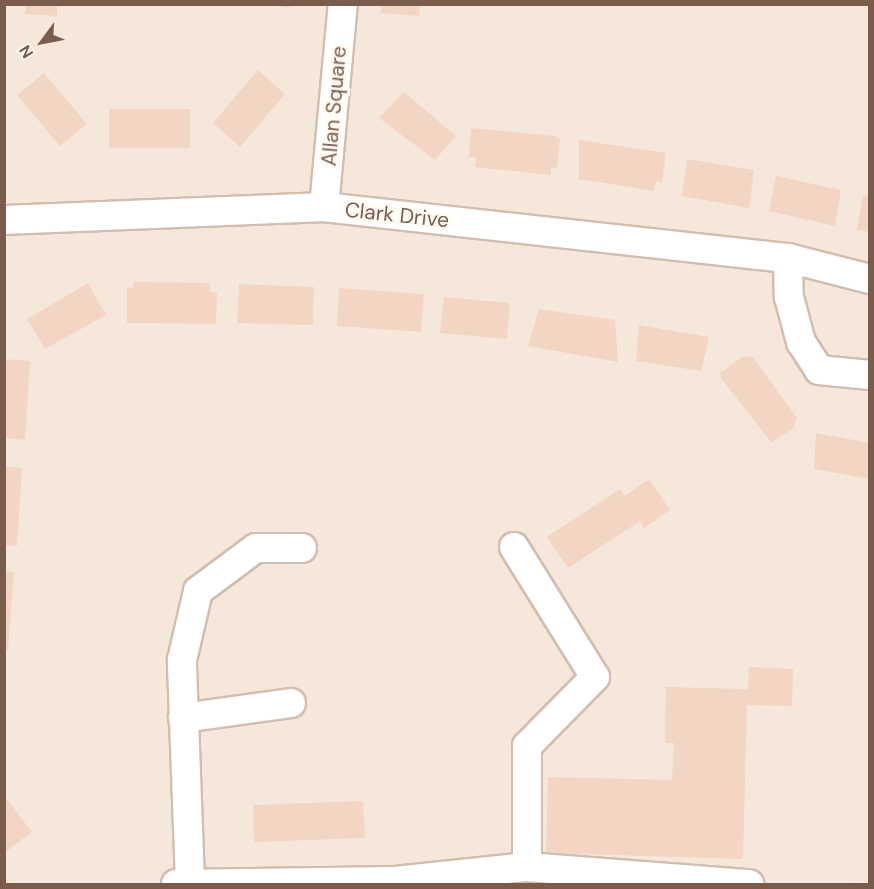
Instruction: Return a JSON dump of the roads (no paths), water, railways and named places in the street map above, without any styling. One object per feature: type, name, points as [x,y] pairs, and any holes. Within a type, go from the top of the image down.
[{"type":"street","name":"Allan Square","points":[[324,207],[344,4]]},
{"type":"street","name":"Clark Drive","points":[[4,220],[324,207],[788,258],[870,279]]},
{"type":"street","points":[[788,258],[789,297],[801,342],[819,370],[870,375]]},
{"type":"street","points":[[514,547],[595,677],[527,746],[527,867]]},
{"type":"street","points":[[302,548],[256,548],[198,591],[182,660],[183,884],[395,883],[527,867],[749,885]]},
{"type":"street","points":[[183,718],[291,703]]}]
